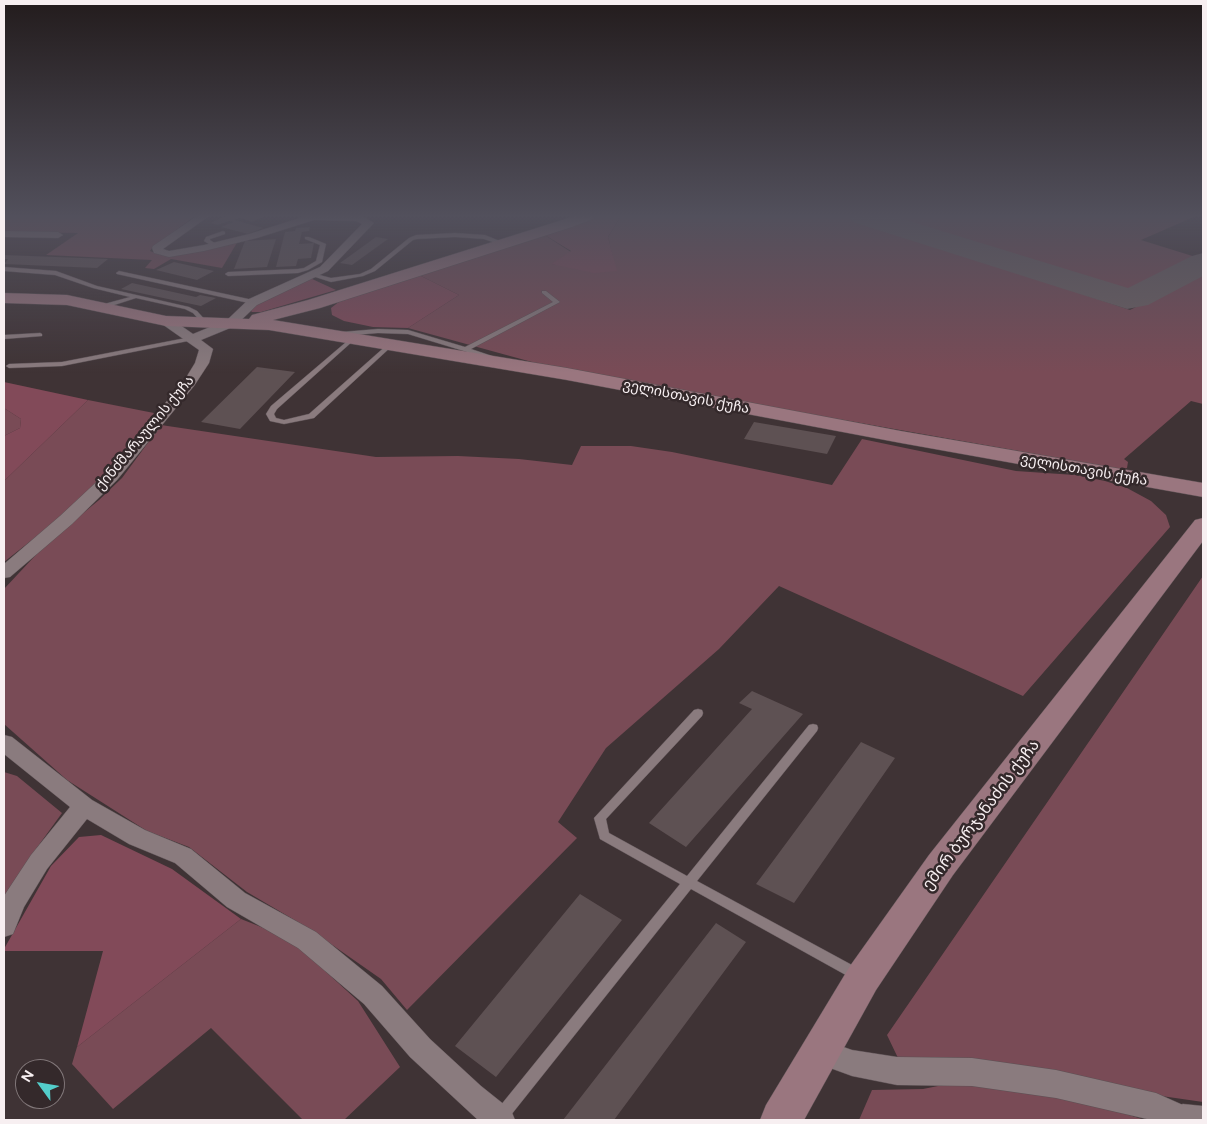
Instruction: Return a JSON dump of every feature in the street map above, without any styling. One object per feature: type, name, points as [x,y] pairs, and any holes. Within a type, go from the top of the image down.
[{"type":"street","points":[[231,323],[253,302],[323,268]]},
{"type":"street","points":[[190,339],[231,323],[282,313],[427,268]]},
{"type":"street","name":"ქინძმარაულის ქუჩა","points":[[4,298],[67,300],[166,321],[206,349],[202,363],[189,383],[111,476],[66,520],[4,573]]},
{"type":"street","points":[[314,304],[313,319],[328,335]]},
{"type":"street","name":"ველისთავის ქუჩა","points":[[166,321],[269,325],[352,338],[1203,490]]},
{"type":"street","name":"ემირ ბურჯანაძის ქუჩა","points":[[780,1120],[863,978],[941,865],[1203,525]]},
{"type":"street","points":[[4,743],[84,806],[137,837],[183,856],[236,900],[307,940],[374,995],[420,1048],[471,1096],[500,1119]]},
{"type":"street","points":[[4,926],[13,903],[39,862],[84,806]]},
{"type":"street","points":[[821,1052],[852,1063],[897,1071],[972,1072],[1056,1084],[1156,1107],[1184,1120]]},
{"type":"lane","points":[[228,274],[298,271],[307,268]]},
{"type":"lane","points":[[312,275],[331,280],[350,278],[375,268]]},
{"type":"lane","points":[[4,269],[56,273],[95,287],[187,308],[195,312],[204,322]]},
{"type":"lane","points":[[119,273],[253,302]]},
{"type":"lane","points":[[467,350],[557,302],[544,292]]},
{"type":"lane","points":[[103,307],[138,298]]},
{"type":"lane","points":[[328,335],[378,331],[408,332],[517,366]]},
{"type":"lane","points":[[4,337],[40,335]]},
{"type":"lane","points":[[352,338],[274,408],[270,414],[273,419],[284,422],[310,416],[390,345]]},
{"type":"lane","points":[[9,366],[62,364],[190,339]]},
{"type":"lane","points":[[698,713],[600,818],[604,836],[690,881],[863,978]]},
{"type":"lane","points":[[500,1119],[813,728]]},
{"type":"lane","points":[[1156,1107],[1203,1113]]},
{"type":"shaded area","points":[[439,268],[593,268],[616,271],[615,268],[1006,268],[1130,310],[1203,273],[1203,404],[1191,401],[1124,459],[1128,462],[1127,468],[1120,469],[561,370],[408,328],[459,295],[419,275]]},
{"type":"shaded area","points":[[572,268],[616,268],[617,271],[594,273]]},
{"type":"shaded area","points":[[1039,268],[1177,268],[1129,292],[1111,292]]},
{"type":"shaded area","points":[[419,275],[459,295],[408,328],[373,327],[344,321],[332,315],[331,308],[340,301]]},
{"type":"shaded area","points":[[310,278],[336,290],[261,312],[252,312],[250,310],[258,302]]},
{"type":"shaded area","points":[[4,382],[88,400],[4,481],[4,436],[20,428],[21,419],[4,408]]},
{"type":"shaded area","points":[[88,400],[154,413],[106,474],[56,521],[4,562],[4,481]]},
{"type":"shaded area","points":[[4,408],[21,419],[20,428],[4,436]]},
{"type":"shaded area","points":[[161,425],[376,457],[458,456],[519,459],[572,465],[581,446],[631,446],[672,452],[832,485],[862,439],[1016,471],[1075,475],[1105,481],[1127,488],[1151,501],[1166,515],[1170,527],[1023,696],[779,586],[719,649],[606,748],[558,822],[577,838],[407,1010],[381,979],[308,928],[247,892],[189,847],[147,831],[67,780],[4,724],[4,589],[47,543],[99,500],[122,478]]},
{"type":"shaded area","points":[[1203,576],[1203,1102],[898,1058],[887,1035]]},
{"type":"shaded area","points":[[4,772],[17,776],[62,813],[28,860],[4,899]]},
{"type":"shaded area","points":[[101,835],[172,869],[241,919],[77,1047],[103,951],[4,951],[4,949],[51,866],[79,837]]},
{"type":"shaded area","points":[[241,919],[289,938],[358,1001],[400,1067],[344,1120],[303,1120],[211,1028],[113,1109],[72,1064],[77,1047]]},
{"type":"shaded area","points":[[968,1080],[1079,1099],[1145,1120],[859,1120],[872,1090],[923,1089]]},
{"type":"building","points":[[203,268],[214,271],[197,280],[156,270]]},
{"type":"building","points":[[132,283],[196,297],[200,295],[216,298],[201,306],[121,289]]},
{"type":"building","points":[[257,367],[295,372],[240,429],[201,422]]},
{"type":"building","points":[[754,422],[836,436],[827,454],[744,439]]},
{"type":"building","points":[[752,691],[803,714],[686,847],[649,823],[752,709],[739,703]]},
{"type":"building","points":[[861,742],[895,758],[794,903],[756,884]]},
{"type":"building","points":[[580,894],[622,920],[496,1077],[455,1046]]},
{"type":"building","points":[[716,923],[746,942],[614,1120],[563,1120]]},
{"type":"taxiway","points":[[1030,268],[1127,299],[1136,298],[1193,268]]}]
